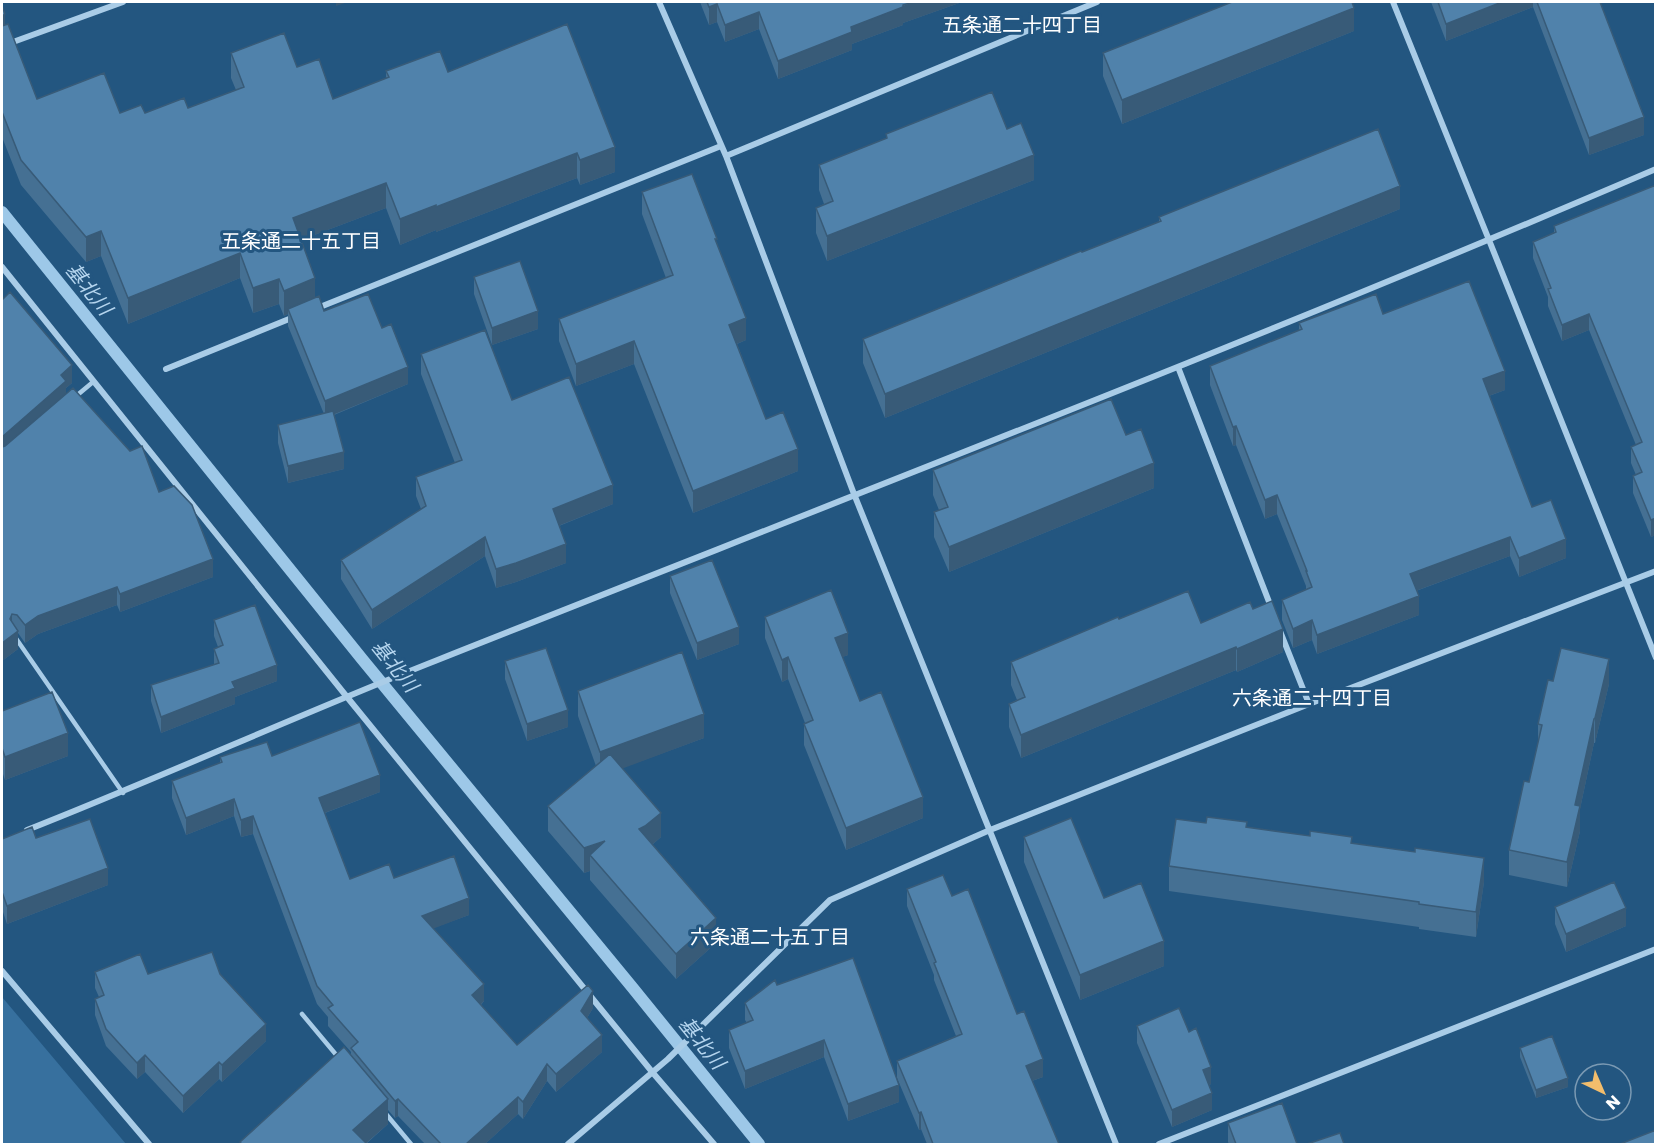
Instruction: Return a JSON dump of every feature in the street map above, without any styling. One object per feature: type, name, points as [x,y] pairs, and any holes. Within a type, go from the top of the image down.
[{"type":"street","points":[[2,46],[123,2]]},
{"type":"street","points":[[659,2],[726,156],[854,494],[1116,1144]]},
{"type":"street","points":[[726,156],[1097,2]]},
{"type":"street","points":[[1393,2],[1656,658]]},
{"type":"street","points":[[310,311],[721,146]]},
{"type":"street","points":[[24,832],[123,793],[399,675],[1178,367],[1656,169]]},
{"type":"street","points":[[2,267],[347,697],[653,1073],[714,1144]]},
{"type":"street","points":[[166,369],[299,315]]},
{"type":"street","points":[[1178,367],[1275,617]]},
{"type":"street","points":[[568,1144],[653,1073],[830,900],[990,830],[1309,704],[1656,571]]},
{"type":"street","points":[[1279,628],[1309,704]]},
{"type":"street","points":[[1159,1144],[1656,949]]},
{"type":"street","points":[[2,971],[149,1144]]},
{"type":"lane","points":[[68,403],[93,382]]},
{"type":"lane","points":[[14,636],[123,793]]},
{"type":"lane","points":[[302,1014],[346,1066]]},
{"type":"lane","points":[[382,1110],[411,1144]]},
{"type":"shaded area","points":[[2,997],[126,1144],[2,1144]]},
{"type":"building","points":[[707,2],[913,2],[851,27],[852,32],[778,61],[759,12],[725,25],[717,4],[709,7]]},
{"type":"building","points":[[1232,2],[1352,2],[1354,8],[1122,100],[1103,53]]},
{"type":"building","points":[[1438,2],[1502,2],[1446,24]]},
{"type":"building","points":[[1537,2],[1600,2],[1644,117],[1589,138]]},
{"type":"building","points":[[8,24],[37,99],[104,73],[120,113],[141,105],[145,113],[184,98],[188,108],[244,87],[231,53],[284,33],[297,67],[319,59],[333,99],[389,77],[386,71],[440,51],[448,72],[567,24],[615,147],[580,160],[577,153],[400,219],[386,183],[293,218],[315,278],[284,291],[279,279],[253,288],[240,253],[128,298],[101,231],[86,237],[21,160],[2,112],[2,26]]},
{"type":"building","points":[[992,92],[1007,129],[1021,123],[1034,155],[827,236],[816,208],[833,201],[819,165],[887,138],[886,134]]},
{"type":"building","points":[[1378,129],[1400,186],[885,394],[863,339],[1161,221],[1159,217]]},
{"type":"building","points":[[692,174],[746,318],[729,325],[766,419],[783,412],[798,449],[693,491],[634,341],[576,364],[559,319],[673,275],[642,192]]},
{"type":"building","points":[[1656,185],[1656,518],[1651,520],[1633,476],[1642,472],[1631,447],[1642,442],[1589,314],[1562,325],[1548,289],[1551,288],[1533,242],[1556,232],[1554,226]]},
{"type":"building","points":[[520,261],[538,311],[492,328],[474,277]]},
{"type":"building","points":[[1469,281],[1505,371],[1483,379],[1532,507],[1551,500],[1566,539],[1519,558],[1510,537],[1410,574],[1419,596],[1317,635],[1312,620],[1293,629],[1282,600],[1312,587],[1307,571],[1277,495],[1265,500],[1236,426],[1233,427],[1210,366],[1302,329],[1299,323],[1376,294],[1383,314]]},
{"type":"building","points":[[10,292],[72,365],[61,375],[66,381],[2,437],[2,300]]},
{"type":"building","points":[[368,294],[382,328],[391,324],[408,367],[325,401],[288,309],[319,296],[324,311]]},
{"type":"building","points":[[485,330],[512,400],[569,377],[613,485],[553,509],[566,544],[496,569],[485,537],[372,610],[341,560],[426,506],[416,477],[462,460],[421,354]]},
{"type":"building","points":[[73,388],[130,451],[142,446],[159,492],[174,486],[192,505],[213,559],[120,594],[117,587],[38,616],[25,625],[17,615],[12,614],[10,619],[18,631],[2,643],[2,447]]},
{"type":"building","points":[[1111,399],[1126,435],[1141,429],[1154,463],[949,547],[934,512],[948,507],[933,470]]},
{"type":"building","points":[[333,411],[344,452],[288,466],[278,425]]},
{"type":"building","points":[[712,560],[739,627],[697,643],[670,576]]},
{"type":"building","points":[[831,590],[848,633],[835,638],[860,701],[881,692],[923,797],[846,828],[804,724],[813,720],[788,657],[782,660],[765,617]]},
{"type":"building","points":[[1188,591],[1201,623],[1250,602],[1253,609],[1272,601],[1283,629],[1021,735],[1009,704],[1025,697],[1011,662],[1118,617],[1119,619]]},
{"type":"building","points":[[255,605],[277,665],[232,682],[235,688],[161,717],[151,685],[219,663],[214,649],[223,645],[214,620]]},
{"type":"building","points":[[546,648],[568,710],[527,724],[505,661]]},
{"type":"building","points":[[1561,648],[1609,659],[1575,805],[1580,806],[1567,862],[1509,850],[1524,781],[1529,782],[1542,725],[1538,724],[1548,680],[1553,681]]},
{"type":"building","points":[[682,652],[704,714],[600,752],[578,691]]},
{"type":"building","points":[[52,692],[68,733],[5,757],[2,748],[2,711]]},
{"type":"building","points":[[360,722],[380,775],[319,798],[350,879],[389,864],[394,878],[454,856],[469,898],[422,916],[484,984],[472,995],[517,1045],[588,985],[593,991],[581,1011],[602,1035],[556,1074],[547,1064],[523,1102],[518,1097],[466,1144],[441,1144],[398,1099],[395,1101],[351,1048],[358,1042],[328,1008],[333,1005],[317,986],[253,816],[241,820],[234,799],[186,818],[172,781],[222,762],[220,757],[267,742],[272,756]]},
{"type":"building","points":[[610,754],[661,813],[639,829],[716,918],[676,954],[590,855],[605,841],[584,848],[548,806]]},
{"type":"building","points":[[1207,817],[1247,822],[1246,827],[1310,836],[1310,831],[1352,837],[1351,843],[1415,852],[1415,848],[1484,858],[1476,912],[1169,866],[1176,819],[1206,823]]},
{"type":"building","points":[[1071,818],[1104,898],[1141,883],[1164,941],[1080,975],[1024,837]]},
{"type":"building","points":[[90,819],[108,868],[7,906],[2,892],[2,839],[32,827],[36,838]]},
{"type":"building","points":[[943,875],[952,896],[968,889],[1017,1014],[1024,1011],[1043,1059],[1026,1066],[1059,1144],[933,1144],[921,1112],[919,1113],[897,1061],[962,1034],[907,889]]},
{"type":"building","points":[[1614,882],[1626,908],[1566,934],[1555,907]]},
{"type":"building","points":[[212,952],[220,974],[266,1024],[222,1065],[219,1062],[183,1096],[145,1055],[137,1063],[106,1029],[95,999],[104,995],[95,972],[140,954],[148,974]]},
{"type":"building","points":[[853,958],[899,1085],[848,1104],[824,1040],[745,1071],[729,1030],[753,1020],[745,1003],[775,980],[777,985]]},
{"type":"building","points":[[1179,1008],[1189,1032],[1196,1028],[1211,1067],[1203,1070],[1212,1093],[1172,1110],[1137,1026]]},
{"type":"building","points":[[1552,1036],[1568,1078],[1536,1090],[1520,1048]]},
{"type":"building","points":[[344,1047],[388,1099],[353,1130],[367,1144],[242,1144],[240,1142]]},
{"type":"building","points":[[1282,1103],[1297,1144],[1236,1144],[1228,1123]]},
{"type":"building","points":[[1656,1130],[1656,1144],[1620,1144]]},
{"type":"building","points":[[1340,1133],[1344,1144],[1307,1144]]},
{"type":"waterway","name":"基北川","points":[[2,212],[362,659],[759,1144]]},
{"type":"district","name":"五条通二十四丁目","points":[[1022,25]]},
{"type":"district","name":"五条通二十五丁目","points":[[301,241]]},
{"type":"district","name":"六条通二十四丁目","points":[[1312,698]]},
{"type":"district","name":"六条通二十五丁目","points":[[770,937]]}]
